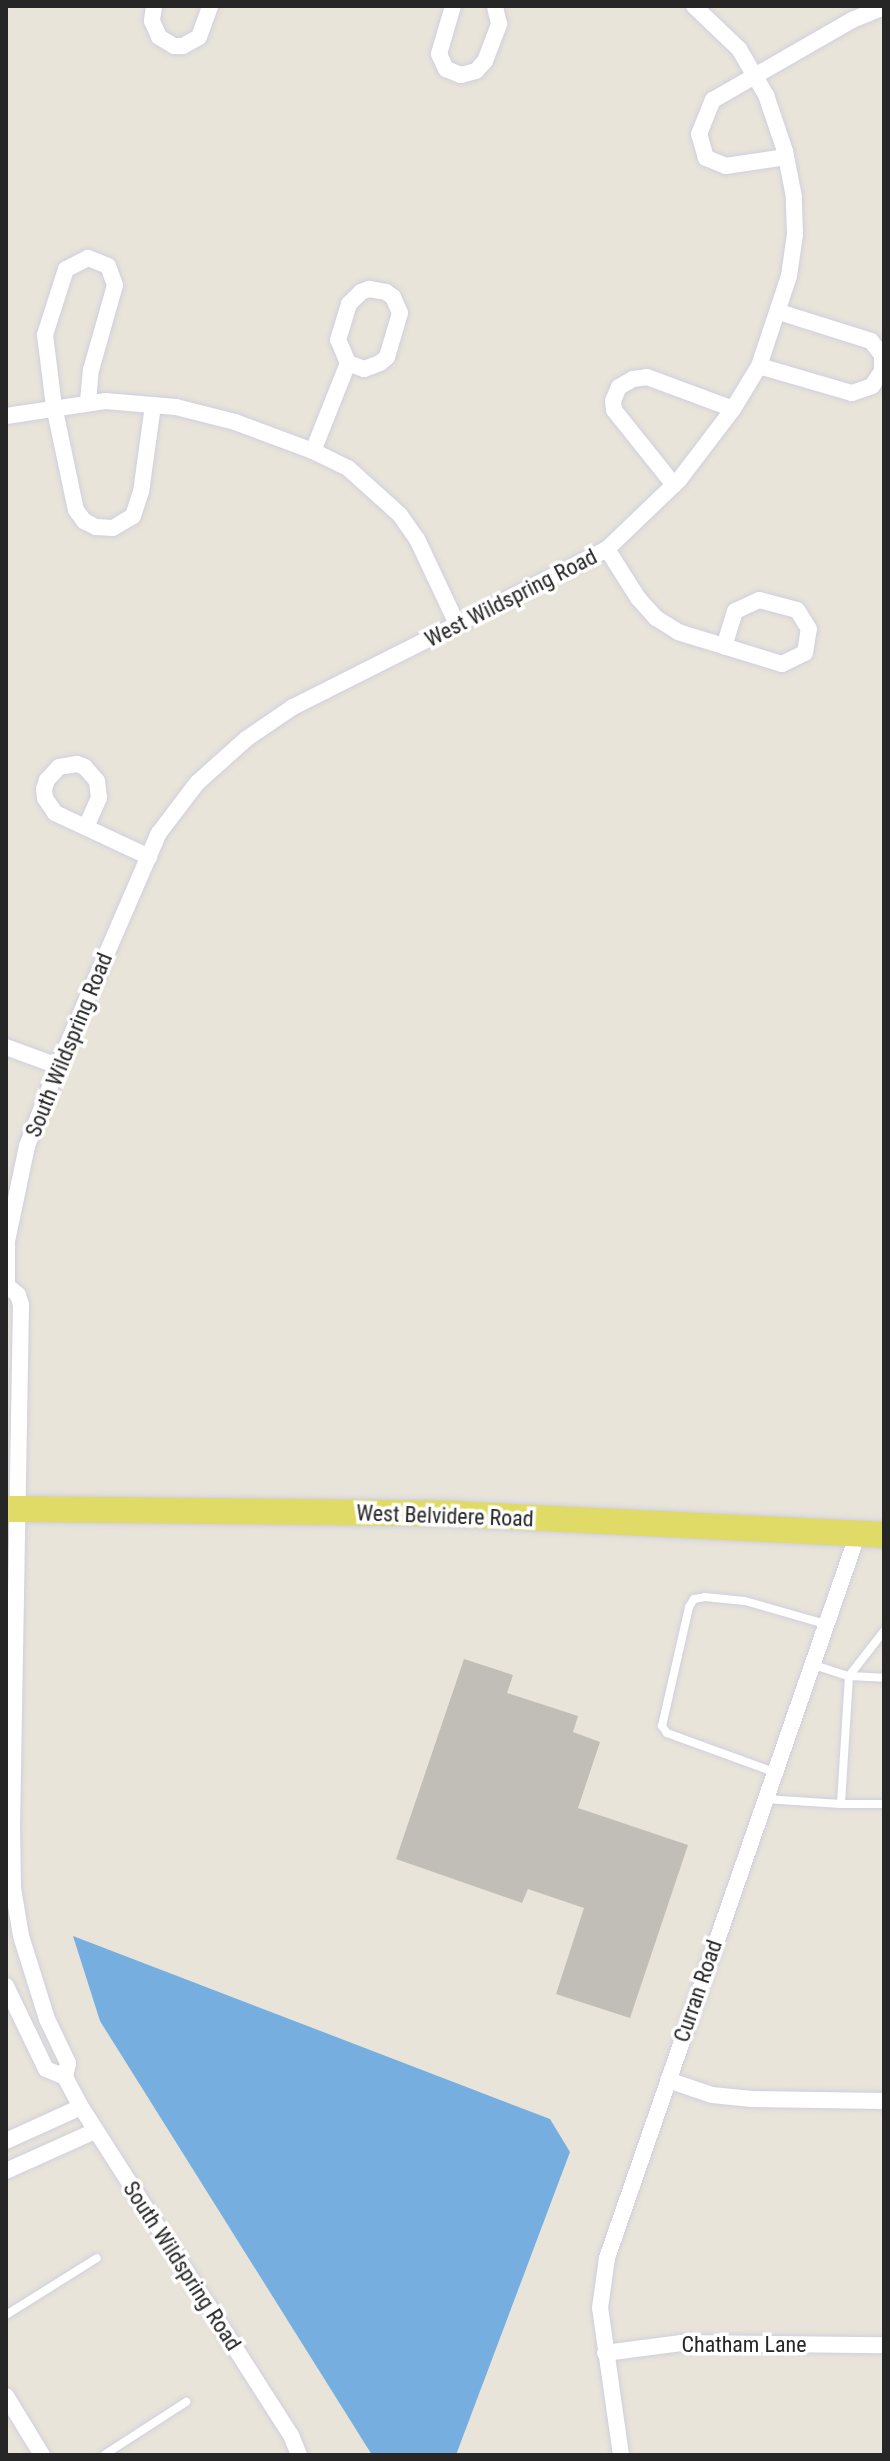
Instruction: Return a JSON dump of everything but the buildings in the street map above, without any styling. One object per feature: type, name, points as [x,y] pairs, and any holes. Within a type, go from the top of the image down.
[{"type":"main road","name":"West Belvidere Road","points":[[12,1509],[456,1514],[884,1535]]},
{"type":"street","points":[[154,6],[152,21],[159,37],[174,46],[183,46],[199,37],[210,6]]},
{"type":"street","points":[[453,6],[439,54],[446,69],[461,75],[476,71],[485,61],[499,24],[495,6]]},
{"type":"street","name":"West Wildspring Road","points":[[149,857],[159,833],[197,783],[246,739],[293,707],[607,549],[674,485],[733,409],[759,366],[779,312],[789,276],[795,234],[794,197],[773,112],[755,75],[739,49],[694,6]]},
{"type":"street","points":[[786,157],[726,166],[706,158],[701,149],[701,126],[713,100],[873,8]]},
{"type":"street","points":[[88,402],[91,370],[115,285],[108,266],[88,258],[66,269],[45,335],[54,406],[76,510],[84,521],[108,528],[125,524],[135,511],[153,405]]},
{"type":"street","points":[[313,451],[348,363],[338,340],[349,304],[369,289],[386,292],[393,297],[400,313],[387,357],[364,369],[348,363]]},
{"type":"street","points":[[759,366],[852,393],[872,386],[882,371],[882,355],[871,341],[779,312]]},
{"type":"street","points":[[674,485],[614,410],[613,401],[619,387],[633,379],[647,377],[733,409]]},
{"type":"street","points":[[6,416],[88,402],[153,405],[235,422],[313,451],[348,468],[400,515],[417,539],[457,624]]},
{"type":"street","points":[[607,549],[638,598],[656,618],[678,632],[776,663],[790,663],[807,650],[809,629],[797,610],[759,600],[735,611],[724,646]]},
{"type":"street","points":[[86,827],[149,857]]},
{"type":"street","name":"South Wildspring Road","points":[[65,2077],[68,2063],[47,2019],[21,1936],[9,1840],[12,1509],[21,1305],[18,1295],[7,1286],[7,1241],[27,1146],[58,1066],[149,857]]},
{"type":"street","points":[[6,1047],[58,1066]]},
{"type":"street","name":"Curran Road","points":[[621,2455],[600,2308],[607,2258],[857,1536]]},
{"type":"street","name":"South Wildspring Road","points":[[6,1986],[46,2069],[65,2077],[95,2131],[291,2435],[299,2455]]},
{"type":"street","points":[[668,2080],[712,2095],[752,2099],[884,2101]]},
{"type":"street","points":[[6,2141],[81,2107]]},
{"type":"street","points":[[6,2171],[95,2131]]},
{"type":"street","name":"Chatham Lane","points":[[605,2353],[681,2343],[884,2345]]},
{"type":"street","points":[[6,2396],[41,2455]]},
{"type":"lane","points":[[774,1772],[667,1733],[662,1726],[689,1607],[694,1599],[705,1597],[745,1601],[825,1624]]},
{"type":"lane","points":[[841,1804],[849,1676],[884,1631]]},
{"type":"lane","points":[[811,1664],[849,1676],[884,1678]]},
{"type":"lane","points":[[764,1799],[884,1804]]},
{"type":"lane","points":[[6,2315],[97,2258]]},
{"type":"lane","points":[[104,2455],[186,2402]]},
{"type":"water","points":[[73,1936],[550,2119],[570,2152],[456,2455],[372,2455],[100,2021]]}]
